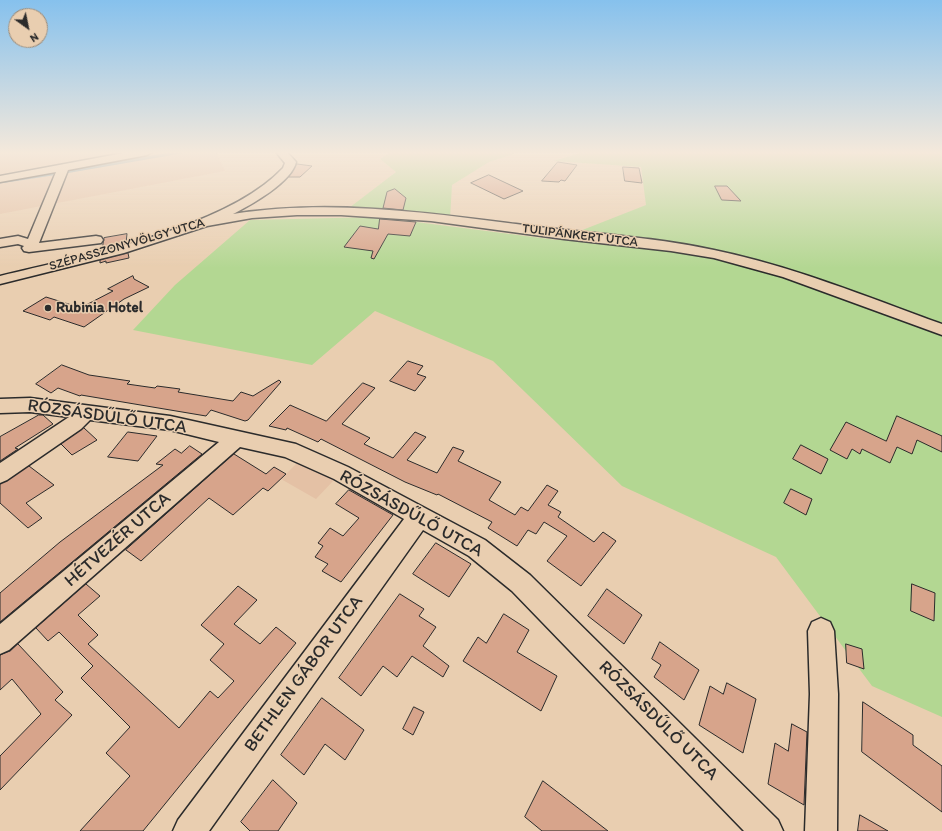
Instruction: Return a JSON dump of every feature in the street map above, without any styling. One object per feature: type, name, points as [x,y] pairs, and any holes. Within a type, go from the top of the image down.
[{"type":"street","points":[[31,246],[54,191]]},
{"type":"street","name":"SZÉPASSZONYVÖLGY UTCA","points":[[0,280],[89,258],[170,235],[208,222],[265,191]]},
{"type":"street","name":"TULIPÁNKERT UTCA","points":[[208,222],[270,212],[391,212],[678,248],[732,258],[781,271],[942,330]]},
{"type":"street","points":[[0,243],[18,240],[31,246]]},
{"type":"street","points":[[0,251],[31,246],[96,240]]},
{"type":"street","name":"RÓZSÁSDŰLŐ UTCA","points":[[0,406],[30,404],[170,423],[289,450],[341,473],[477,548],[521,583],[768,831]]},
{"type":"street","points":[[0,474],[74,424],[87,412]]},
{"type":"street","name":"HÉTVEZÉR UTCA","points":[[0,641],[236,439]]},
{"type":"street","name":"BETHLEN GÁBOR UTCA","points":[[189,831],[419,517]]},
{"type":"street","points":[[821,631],[824,694],[821,831]]},
{"type":"shaded area","points":[[0,191],[122,191],[0,214]]},
{"type":"shaded area","points":[[299,461],[334,480],[316,499],[281,479]]},
{"type":"green space","points":[[371,191],[452,191],[450,219],[345,211]]},
{"type":"green space","points":[[644,191],[942,191],[942,717],[872,686],[776,557],[622,486],[493,361],[375,311],[312,365],[133,330],[175,285],[250,220],[377,217],[557,240],[646,205]]},
{"type":"building","points":[[397,191],[406,198],[403,210],[383,208],[387,192]]},
{"type":"building","points":[[487,191],[523,191],[504,199]]},
{"type":"building","points":[[717,191],[731,191],[741,201],[722,200]]},
{"type":"building","points":[[380,219],[416,222],[410,236],[388,234],[374,259],[371,258],[373,251],[344,247],[360,226],[378,229]]},
{"type":"building","points":[[127,234],[126,243],[102,250],[104,238]]},
{"type":"building","points":[[128,253],[129,258],[100,263],[100,260]]},
{"type":"building","points":[[133,276],[134,279],[149,287],[124,299],[84,327],[54,317],[50,320],[23,311],[46,297],[78,307],[82,304],[86,305],[113,291],[108,289]]},
{"type":"building","points":[[408,361],[423,366],[417,374],[426,377],[415,391],[390,381]]},
{"type":"building","points":[[62,365],[89,375],[130,381],[127,384],[155,388],[157,386],[180,389],[178,392],[233,401],[241,392],[253,396],[279,380],[281,382],[248,420],[245,421],[211,410],[206,416],[80,396],[58,388],[51,393],[36,384]]},
{"type":"building","points":[[363,383],[375,388],[342,424],[370,438],[364,444],[393,458],[415,432],[426,437],[407,460],[437,473],[453,447],[464,451],[458,461],[501,482],[489,500],[515,515],[521,507],[528,511],[547,485],[558,491],[548,505],[561,512],[558,517],[594,542],[603,532],[616,541],[581,586],[547,561],[567,536],[544,522],[536,534],[528,530],[517,546],[488,528],[492,522],[438,494],[437,495],[405,482],[321,439],[318,442],[287,428],[286,430],[269,426],[290,405],[326,421]]},
{"type":"building","points":[[39,415],[43,415],[53,424],[15,448],[18,449],[0,461],[0,437]]},
{"type":"building","points":[[897,416],[942,436],[942,452],[917,440],[912,454],[897,447],[890,463],[862,449],[860,454],[852,449],[847,459],[830,450],[846,422],[886,441]]},
{"type":"building","points":[[84,428],[97,440],[72,455],[61,444]]},
{"type":"building","points":[[128,432],[157,436],[138,461],[108,457]]},
{"type":"building","points":[[801,445],[828,459],[821,474],[793,459]]},
{"type":"building","points":[[190,446],[202,454],[0,622],[0,593],[60,542],[163,465],[156,464],[175,449],[181,453]]},
{"type":"building","points":[[234,454],[266,474],[274,467],[286,474],[268,491],[263,488],[233,515],[209,498],[141,561],[126,550]]},
{"type":"building","points":[[29,466],[54,485],[26,503],[42,518],[28,528],[0,503],[0,484]]},
{"type":"building","points":[[791,489],[812,499],[806,515],[784,503]]},
{"type":"building","points":[[349,490],[393,515],[341,582],[322,571],[328,564],[315,557],[323,546],[318,543],[330,528],[343,536],[359,518],[336,504]]},
{"type":"building","points":[[436,543],[471,564],[449,597],[413,574]]},
{"type":"building","points":[[86,584],[100,596],[78,615],[98,635],[88,644],[179,728],[210,691],[218,698],[234,681],[210,660],[224,644],[201,625],[238,586],[257,600],[234,624],[260,644],[276,627],[296,643],[143,831],[80,831],[130,776],[106,753],[130,727],[81,678],[93,666],[59,632],[48,641],[36,628]]},
{"type":"building","points":[[912,584],[935,593],[934,621],[911,611]]},
{"type":"building","points":[[607,589],[642,615],[624,644],[588,616]]},
{"type":"building","points":[[400,594],[424,609],[419,616],[436,627],[423,646],[449,666],[443,677],[412,656],[397,677],[383,666],[361,696],[339,678]]},
{"type":"building","points":[[504,614],[529,630],[517,652],[557,676],[541,711],[463,661],[478,637],[486,643]]},
{"type":"building","points":[[660,642],[699,670],[684,700],[654,677],[661,665],[652,659]]},
{"type":"building","points":[[18,644],[63,692],[55,700],[72,715],[0,790],[0,756],[41,714],[12,679],[0,690],[0,655],[10,651]]},
{"type":"building","points":[[846,644],[862,649],[864,669],[847,663]]},
{"type":"building","points":[[727,683],[756,699],[743,753],[699,725],[710,686],[723,694]]},
{"type":"building","points":[[322,698],[364,730],[345,760],[325,744],[304,775],[281,755]]},
{"type":"building","points":[[863,702],[913,735],[913,745],[942,766],[942,812],[862,752]]},
{"type":"building","points":[[414,707],[424,712],[413,735],[403,729]]},
{"type":"building","points":[[792,724],[807,732],[804,805],[768,784],[775,743],[788,751]]},
{"type":"building","points":[[273,780],[297,803],[278,831],[250,831],[241,822]]},
{"type":"building","points":[[543,781],[608,831],[542,831],[525,817]]},
{"type":"building","points":[[860,815],[888,831],[858,831]]},
{"type":"place","name":"Rubinia Hotel","points":[[48,308]]}]
